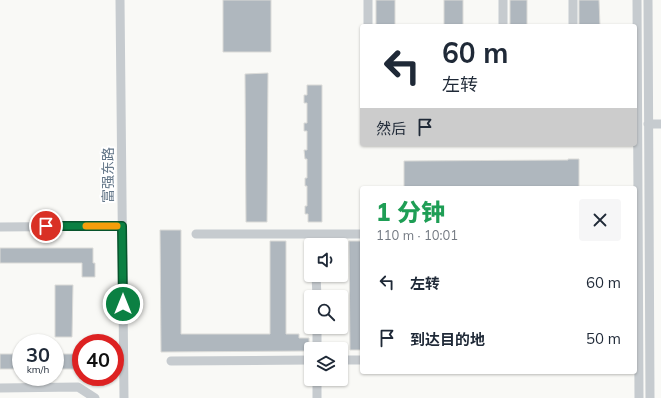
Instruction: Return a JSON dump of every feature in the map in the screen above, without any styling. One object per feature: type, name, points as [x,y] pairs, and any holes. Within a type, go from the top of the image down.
[{"type":"street","name":"富强东路","points":[[120,0],[124,398]]},
{"type":"street","points":[[368,0],[368,24]]},
{"type":"street","points":[[503,0],[503,24]]},
{"type":"street","points":[[573,0],[573,24]]},
{"type":"street","points":[[637,0],[637,272],[639,398]]},
{"type":"street","points":[[648,0],[650,398]]},
{"type":"street","points":[[648,124],[661,124]]},
{"type":"street","points":[[0,227],[122,226]]},
{"type":"street","points":[[196,234],[360,234]]},
{"type":"street","points":[[172,360],[304,360]]},
{"type":"street","points":[[348,360],[360,360]]},
{"type":"street","points":[[317,386],[317,398]]},
{"type":"street","points":[[0,388],[78,387],[95,398]]},
{"type":"building","points":[[223,0],[271,0],[271,52],[223,52]]},
{"type":"building","points":[[376,0],[395,0],[395,24],[376,24]]},
{"type":"building","points":[[444,0],[463,0],[463,24],[444,24]]},
{"type":"building","points":[[510,0],[527,0],[527,24],[510,24]]},
{"type":"building","points":[[579,0],[599,0],[600,24],[579,24]]},
{"type":"building","points":[[268,73],[267,222],[246,222],[245,74]]},
{"type":"building","points":[[307,85],[322,85],[322,222],[308,222],[308,214],[305,214],[305,206],[307,206],[307,186],[305,186],[305,178],[307,178],[307,159],[305,159],[304,150],[307,150],[307,131],[304,131],[304,123],[307,123],[307,103],[304,103],[304,95],[307,95]]},
{"type":"building","points":[[579,159],[579,186],[404,186],[404,161]]},
{"type":"building","points":[[160,230],[181,230],[181,334],[270,334],[270,241],[286,241],[286,334],[299,334],[299,338],[309,338],[309,342],[304,342],[304,351],[161,352]]},
{"type":"building","points":[[349,241],[360,241],[360,350],[350,350]]},
{"type":"building","points":[[0,248],[93,248],[95,277],[82,277],[82,263],[0,263]]},
{"type":"building","points":[[55,285],[73,285],[72,337],[64,337],[64,334],[55,334]]},
{"type":"building","points":[[0,354],[12,354],[12,369],[0,369]]},
{"type":"building","points":[[64,354],[72,354],[72,369],[64,369]]},
{"type":"slow traffic","points":[[86,226],[117,226]]},
{"type":"route","points":[[46,226],[122,226],[123,304]]}]
